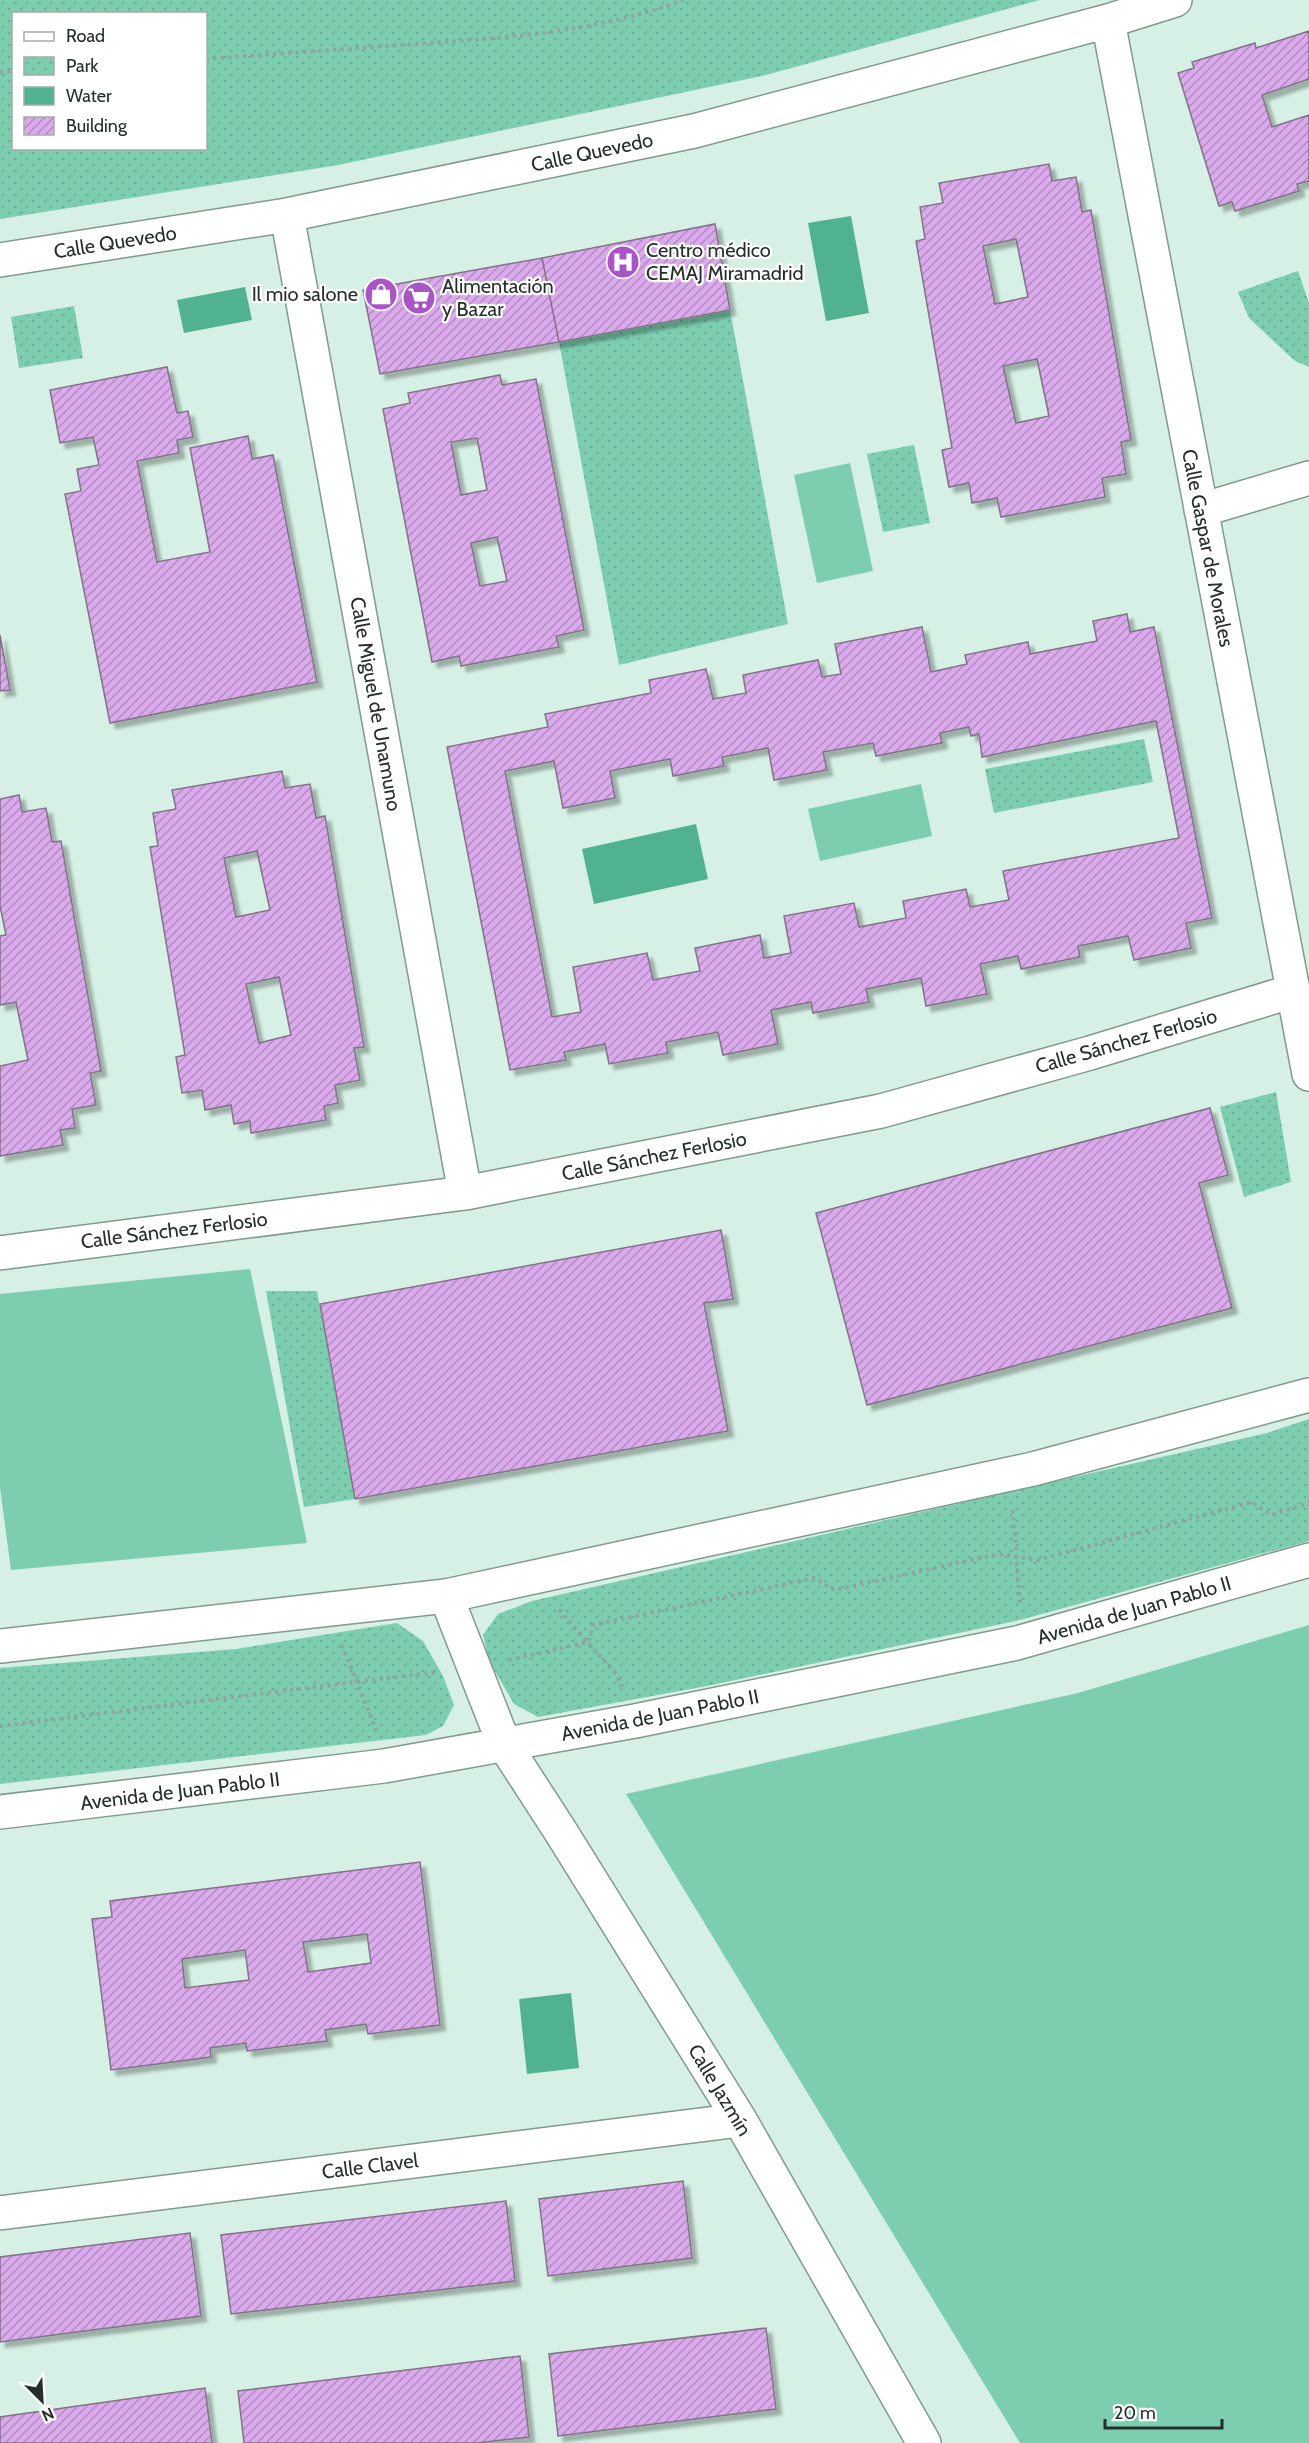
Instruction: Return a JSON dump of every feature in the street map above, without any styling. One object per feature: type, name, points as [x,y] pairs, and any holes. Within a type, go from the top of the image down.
[{"type":"street","name":"Calle Quevedo","points":[[0,260],[287,215],[694,131],[1108,21],[1175,0]]},
{"type":"street","name":"Calle Gaspar de Morales","points":[[1108,21],[1309,1074]]},
{"type":"street","name":"Calle Miguel de Unamuno","points":[[287,215],[465,1193]]},
{"type":"street","points":[[1201,510],[1309,478]]},
{"type":"street","name":"Calle Sánchez Ferlosio","points":[[0,1253],[465,1193],[880,1111],[1090,1053],[1293,991]]},
{"type":"street","points":[[0,1646],[446,1596],[1033,1469],[1309,1395]]},
{"type":"street","name":"Avenida de Juan Pablo II","points":[[0,1812],[384,1766],[635,1721],[1017,1643],[1309,1560]]},
{"type":"street","name":"Calle Jazmín","points":[[446,1596],[504,1744],[740,2120],[924,2443]]},
{"type":"street","name":"Calle Clavel","points":[[0,2213],[740,2120]]},
{"type":"path","points":[[207,58],[466,41],[536,33],[610,22],[683,0]]},
{"type":"path","points":[[1013,1502],[1020,1609]]},
{"type":"path","points":[[588,1642],[593,1624],[814,1578],[835,1590],[998,1554],[1038,1560],[1252,1502],[1271,1515],[1309,1503]]},
{"type":"path","points":[[539,1576],[558,1609],[617,1675],[635,1721]]},
{"type":"path","points":[[336,1607],[337,1632],[380,1741],[384,1766]]},
{"type":"path","points":[[0,1726],[475,1668],[588,1642]]},
{"type":"green space","points":[[0,0],[1040,0],[766,75],[338,165],[0,219]]},
{"type":"green space","points":[[1298,271],[1309,303],[1309,367],[1295,361],[1249,318],[1238,292]]},
{"type":"green space","points":[[74,306],[83,358],[19,368],[11,317]]},
{"type":"green space","points":[[730,310],[788,624],[619,665],[559,342]]},
{"type":"green space","points":[[914,445],[930,523],[883,532],[867,454]]},
{"type":"green space","points":[[850,463],[873,571],[817,583],[794,475]]},
{"type":"green space","points":[[1144,739],[1153,782],[994,813],[985,769]]},
{"type":"green space","points":[[921,784],[932,836],[820,861],[808,809]]},
{"type":"green space","points":[[1276,1092],[1291,1182],[1244,1197],[1220,1107]]},
{"type":"green space","points":[[250,1269],[307,1543],[11,1570],[0,1488],[0,1294]]},
{"type":"green space","points":[[266,1291],[317,1291],[355,1499],[304,1507]]},
{"type":"green space","points":[[1309,1419],[1309,1541],[1020,1620],[707,1686],[538,1717],[514,1704],[489,1661],[483,1635],[498,1614],[532,1601],[1267,1433]]},
{"type":"green space","points":[[397,1623],[423,1641],[443,1676],[454,1705],[443,1726],[426,1735],[0,1784],[0,1668],[236,1649]]},
{"type":"green space","points":[[1309,1625],[1309,2443],[1020,2443],[626,1794],[1078,1693]]},
{"type":"water","points":[[851,216],[869,313],[826,321],[808,223]]},
{"type":"water","points":[[245,287],[252,320],[184,333],[177,300]]},
{"type":"water","points":[[696,824],[708,879],[594,904],[582,849]]},
{"type":"water","points":[[571,1993],[579,2068],[527,2074],[519,1999]]},
{"type":"building","points":[[1309,31],[1309,79],[1262,95],[1272,127],[1309,115],[1309,181],[1297,184],[1299,191],[1235,211],[1232,202],[1219,206],[1178,73],[1194,68],[1192,62],[1255,43],[1256,48]]},
{"type":"building","points":[[1049,164],[1052,181],[1076,177],[1082,212],[1091,210],[1131,440],[1121,442],[1126,474],[1102,478],[1105,497],[1001,517],[997,498],[972,503],[969,483],[949,487],[942,450],[952,448],[916,241],[925,239],[920,207],[943,203],[939,183]],"holes":[[[1016,239],[1028,297],[995,304],[983,246]],[[1037,359],[1049,416],[1016,423],[1003,366]]]},
{"type":"building","points":[[715,224],[730,310],[559,342],[542,258]]},
{"type":"building","points":[[542,258],[559,342],[380,374],[363,290]]},
{"type":"building","points":[[167,367],[177,413],[188,411],[193,437],[177,440],[179,453],[137,461],[157,562],[210,552],[190,448],[248,436],[252,459],[273,455],[317,682],[110,723],[65,494],[81,491],[77,469],[99,465],[93,437],[60,443],[50,390]]},
{"type":"building","points":[[500,375],[502,385],[536,379],[584,630],[556,636],[559,647],[461,666],[459,656],[432,662],[383,409],[410,403],[408,393]],"holes":[[[477,438],[487,490],[461,495],[451,442]],[[497,537],[507,581],[480,586],[471,543]]]},
{"type":"building","points":[[1127,614],[1130,632],[1154,627],[1212,918],[1186,923],[1191,948],[1134,960],[1128,936],[1078,946],[1080,957],[1021,969],[1018,956],[980,964],[987,994],[926,1006],[921,978],[866,989],[869,1002],[813,1013],[811,1002],[771,1010],[778,1044],[723,1055],[718,1032],[666,1042],[668,1053],[609,1064],[605,1044],[564,1052],[566,1060],[510,1070],[447,747],[548,727],[545,714],[651,693],[649,680],[706,669],[713,699],[746,693],[743,675],[818,660],[822,677],[841,674],[835,644],[922,627],[931,672],[967,664],[965,655],[1028,642],[1030,654],[1097,641],[1093,621]],"holes":[[[1156,721],[1179,838],[1003,871],[1009,900],[970,907],[966,889],[903,901],[906,918],[859,927],[854,903],[784,916],[791,953],[764,958],[760,935],[695,948],[700,971],[653,980],[647,953],[573,967],[581,1012],[552,1017],[505,771],[554,761],[563,808],[615,798],[610,771],[670,759],[673,776],[724,766],[722,757],[768,748],[774,780],[827,770],[823,752],[873,743],[876,756],[942,743],[940,733],[969,727],[971,736],[979,734],[982,757]]]},
{"type":"building","points":[[0,635],[10,690],[0,691]]},
{"type":"building","points":[[282,771],[285,788],[310,784],[316,818],[325,816],[364,1047],[354,1048],[360,1080],[335,1085],[338,1103],[324,1106],[326,1120],[251,1133],[250,1121],[234,1124],[231,1105],[205,1110],[202,1090],[182,1093],[176,1057],[185,1055],[150,847],[158,846],[153,813],[176,809],[172,790]],"holes":[[[257,851],[270,910],[236,917],[224,858]],[[279,977],[291,1035],[259,1043],[246,984]]]},
{"type":"building","points":[[19,795],[22,812],[46,808],[52,842],[61,841],[101,1071],[90,1073],[96,1105],[72,1109],[75,1128],[60,1130],[63,1145],[0,1156],[0,1066],[28,1060],[16,1002],[0,1005],[0,936],[6,935],[0,906],[0,799]]},
{"type":"building","points":[[1210,1108],[1228,1175],[1199,1183],[1232,1308],[867,1405],[816,1213]]},
{"type":"building","points":[[721,1230],[733,1299],[704,1303],[728,1431],[355,1499],[320,1304]]},
{"type":"building","points":[[420,1862],[440,2025],[368,2034],[366,2024],[325,2030],[327,2041],[247,2051],[246,2043],[210,2048],[211,2057],[111,2070],[92,1919],[112,1917],[110,1901]],"holes":[[[367,1934],[371,1963],[308,1972],[303,1942]],[[245,1950],[249,1980],[185,1988],[182,1959]]]},
{"type":"building","points":[[683,2181],[692,2258],[548,2276],[539,2199]]},
{"type":"building","points":[[506,2201],[515,2281],[231,2314],[221,2235]]},
{"type":"building","points":[[190,2233],[201,2316],[0,2342],[0,2257]]},
{"type":"building","points":[[766,2328],[776,2409],[558,2436],[549,2354]]},
{"type":"building","points":[[520,2356],[529,2437],[477,2443],[244,2443],[238,2391]]},
{"type":"building","points":[[205,2388],[212,2443],[0,2443],[0,2417]]},
{"type":"place","name":"Centro médico CEMAJ Miramadrid","points":[[623,262]]},
{"type":"place","name":"Il mio salone","points":[[381,294]]},
{"type":"place","name":"Alimentación y Bazar","points":[[419,298]]}]
